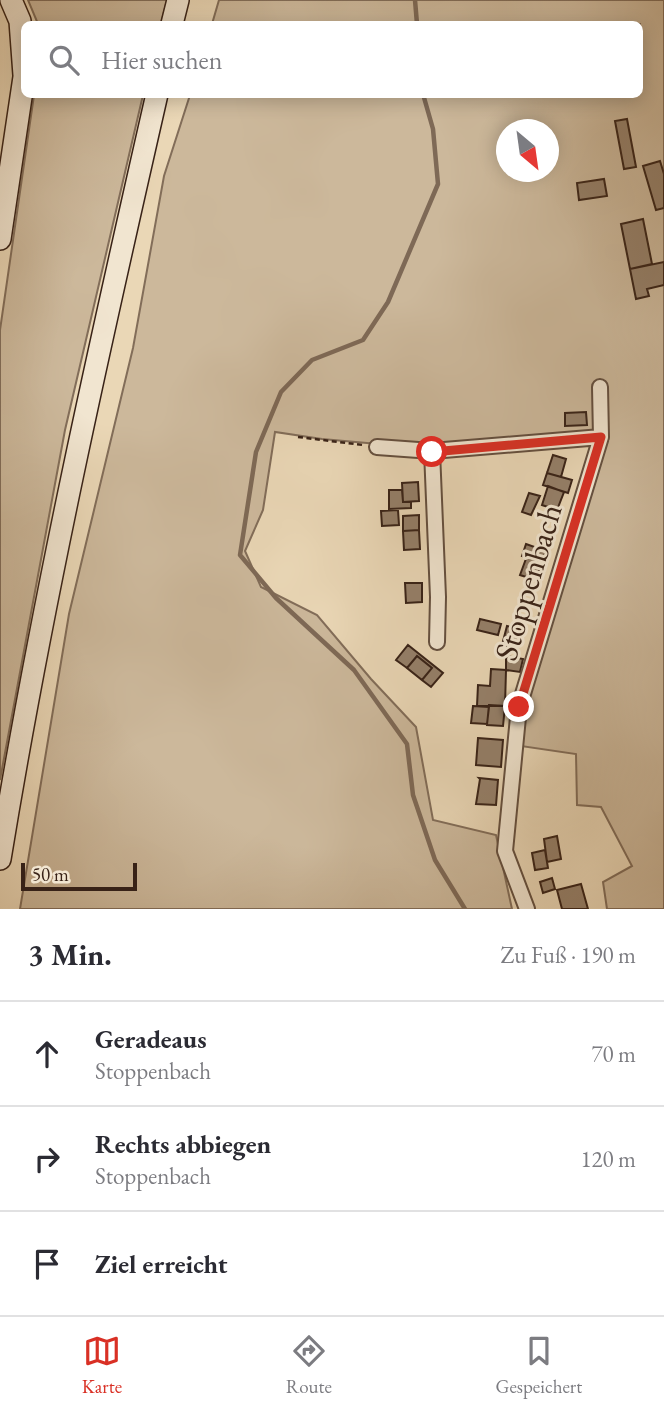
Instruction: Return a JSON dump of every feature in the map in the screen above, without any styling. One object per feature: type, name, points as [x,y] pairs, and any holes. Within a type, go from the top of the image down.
[{"type":"main road","points":[[11,0],[20,21],[21,35]]},
{"type":"main road","points":[[174,21],[178,0]]},
{"type":"main road","points":[[0,239],[21,96]]},
{"type":"main road","points":[[0,859],[82,428],[156,98]]},
{"type":"street","name":"Stoppenbach","points":[[527,909],[505,851],[519,707],[601,437],[600,387]]},
{"type":"street","points":[[377,447],[432,452],[601,437]]},
{"type":"street","points":[[432,452],[438,597],[437,642]]},
{"type":"path","points":[[298,438],[377,447]]},
{"type":"shaded area","points":[[28,0],[167,0],[162,21],[37,21]]},
{"type":"shaded area","points":[[219,0],[664,0],[664,909],[607,909],[603,882],[632,866],[601,807],[577,805],[576,754],[514,745],[601,438],[457,451],[275,432],[263,510],[245,551],[261,587],[317,615],[416,727],[433,820],[496,835],[512,909],[20,909],[69,614],[133,348],[164,176],[189,98],[643,98],[643,21],[213,21]]},
{"type":"shaded area","points":[[34,98],[142,98],[65,430],[0,780],[0,330]]},
{"type":"building","points":[[627,119],[636,167],[624,169],[615,121]]},
{"type":"building","points":[[660,161],[664,174],[664,208],[656,210],[643,166]]},
{"type":"building","points":[[604,179],[607,196],[579,200],[577,183]]},
{"type":"building","points":[[643,219],[652,264],[630,269],[621,224]]},
{"type":"building","points":[[664,262],[664,285],[647,289],[649,296],[636,299],[630,269]]},
{"type":"building","points":[[586,412],[587,425],[565,426],[565,413]]},
{"type":"building","points":[[553,455],[566,459],[561,477],[547,473]]},
{"type":"building","points":[[547,473],[572,480],[568,493],[543,485]]},
{"type":"building","points":[[418,482],[419,501],[403,502],[402,483]]},
{"type":"building","points":[[548,486],[564,492],[557,510],[542,505]]},
{"type":"building","points":[[389,490],[402,490],[403,502],[411,502],[411,508],[389,509]]},
{"type":"building","points":[[529,493],[540,496],[531,515],[522,512]]},
{"type":"building","points":[[398,510],[399,525],[382,526],[381,511]]},
{"type":"building","points":[[419,515],[419,530],[403,531],[403,516]]},
{"type":"building","points":[[419,530],[420,549],[404,550],[403,531]]},
{"type":"building","points":[[526,544],[546,551],[542,562],[522,556]]},
{"type":"building","points":[[527,556],[542,562],[536,580],[520,575]]},
{"type":"building","points":[[405,583],[422,583],[422,602],[406,603]]},
{"type":"building","points":[[480,619],[501,624],[498,635],[477,630]]},
{"type":"building","points":[[507,626],[523,630],[517,649],[502,645]]},
{"type":"building","points":[[408,645],[443,673],[431,687],[422,680],[432,668],[417,656],[407,668],[396,660]]},
{"type":"building","points":[[417,656],[432,668],[422,680],[407,668]]},
{"type":"building","points":[[506,656],[523,659],[520,672],[506,670]]},
{"type":"building","points":[[491,669],[506,670],[505,706],[477,706],[478,685],[490,686]]},
{"type":"building","points":[[489,705],[505,706],[503,726],[487,725]]},
{"type":"building","points":[[473,706],[489,707],[487,724],[471,723]]},
{"type":"building","points":[[478,738],[503,740],[501,767],[476,765]]},
{"type":"building","points":[[479,778],[498,780],[496,805],[476,804]]},
{"type":"building","points":[[557,836],[561,859],[547,862],[544,839]]},
{"type":"building","points":[[545,850],[548,868],[535,870],[532,853]]},
{"type":"building","points":[[552,878],[555,889],[543,893],[540,882]]},
{"type":"building","points":[[581,884],[588,909],[562,909],[557,890]]},
{"type":"waterway","points":[[415,0],[417,21]]},
{"type":"waterway","points":[[424,98],[433,129],[438,184],[388,302],[363,340],[312,360],[281,392],[256,452],[240,555],[276,598],[354,670],[407,744],[413,795],[435,860],[465,909]]},
{"type":"route","points":[[432,452],[601,437],[519,707]]}]
